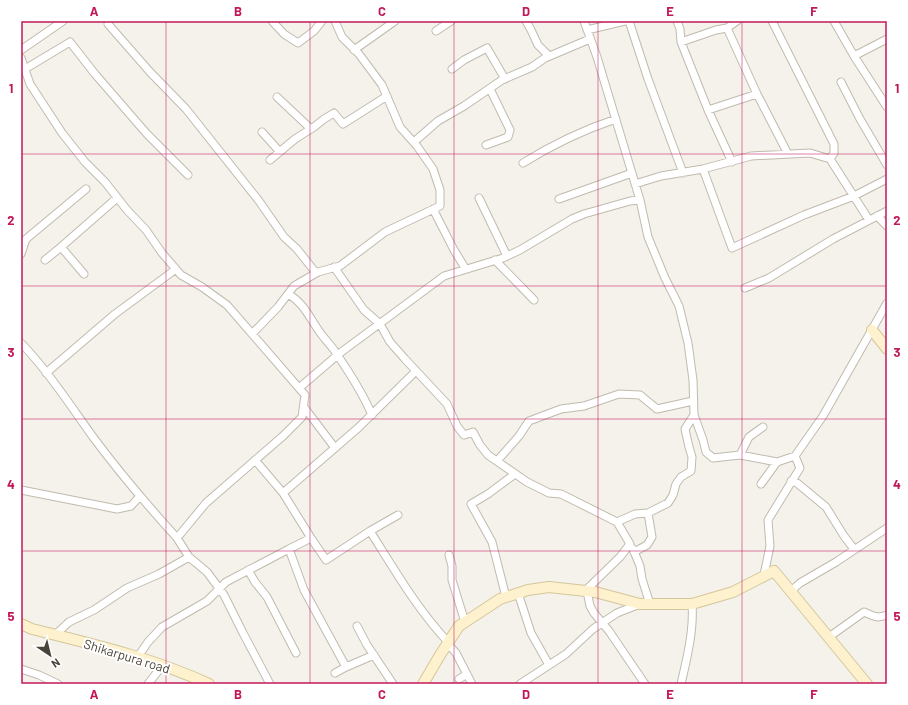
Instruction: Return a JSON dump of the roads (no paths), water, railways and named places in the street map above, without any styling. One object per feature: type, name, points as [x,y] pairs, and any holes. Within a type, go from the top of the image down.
[{"type":"street","points":[[21,50],[63,21]]},
{"type":"street","points":[[272,21],[284,34],[298,43],[314,31],[322,21]]},
{"type":"street","points":[[252,334],[278,307],[294,286],[316,274],[340,266],[385,232],[440,206],[440,190],[433,169],[414,142],[400,127],[382,85],[342,37],[335,21]]},
{"type":"street","points":[[354,50],[394,21]]},
{"type":"street","points":[[436,31],[451,21]]},
{"type":"street","points":[[526,21],[538,45],[549,56]]},
{"type":"street","points":[[584,21],[632,173],[640,200],[648,237],[665,278],[679,306],[688,343],[693,380],[694,415],[706,452],[713,458],[740,455],[777,462],[795,456],[823,416],[887,303]]},
{"type":"street","points":[[587,30],[626,21]]},
{"type":"street","points":[[629,21],[648,79],[683,173]]},
{"type":"street","points":[[677,21],[680,29],[681,42],[708,110],[732,162]]},
{"type":"street","points":[[681,42],[716,30],[727,28],[737,21]]},
{"type":"street","points":[[772,21],[834,144],[834,153],[830,158]]},
{"type":"street","points":[[834,21],[854,56],[887,107]]},
{"type":"street","points":[[108,24],[150,72],[186,109],[259,201],[284,237],[297,250],[316,274]]},
{"type":"street","points":[[727,28],[757,94],[788,154]]},
{"type":"street","points":[[414,142],[438,121],[505,79],[532,67],[549,56],[590,38]]},
{"type":"street","points":[[854,56],[887,39]]},
{"type":"street","points":[[25,69],[70,42],[95,74],[147,134],[188,175]]},
{"type":"street","points":[[452,69],[464,60],[487,48],[505,79]]},
{"type":"street","points":[[21,58],[30,84],[62,133],[85,162],[105,182],[127,210],[146,230],[176,270],[181,275],[227,305],[305,395],[302,417],[283,436],[206,502],[177,538]]},
{"type":"street","points":[[841,82],[860,119],[887,165]]},
{"type":"street","points":[[486,145],[508,137],[510,130],[490,89]]},
{"type":"street","points":[[708,110],[757,94]]},
{"type":"street","points":[[270,160],[295,139],[334,113],[344,124],[387,96]]},
{"type":"street","points":[[277,97],[311,129]]},
{"type":"street","points":[[523,163],[554,145],[616,120]]},
{"type":"street","points":[[262,132],[280,152]]},
{"type":"street","points":[[635,184],[661,176],[703,170],[751,156],[810,153],[830,158],[869,220]]},
{"type":"street","points":[[703,170],[732,248],[804,215],[854,196],[887,179]]},
{"type":"street","points":[[560,199],[632,173]]},
{"type":"street","points":[[21,254],[26,239],[86,189]]},
{"type":"street","points":[[45,260],[117,198]]},
{"type":"street","points":[[479,198],[507,256]]},
{"type":"street","points":[[299,388],[338,355],[416,295],[444,276],[465,268],[507,256],[520,250],[572,219],[584,214],[630,201],[640,200]]},
{"type":"street","points":[[433,209],[465,268]]},
{"type":"street","points":[[745,288],[769,278],[833,239],[887,211]]},
{"type":"street","points":[[878,216],[887,226]]},
{"type":"street","points":[[61,246],[84,274]]},
{"type":"street","points":[[495,260],[534,300]]},
{"type":"street","points":[[334,267],[364,310],[380,324],[390,342],[447,404],[464,435],[473,432],[480,445],[488,455],[516,474],[549,493],[560,494],[617,522],[630,544],[640,566],[645,604]]},
{"type":"street","points":[[46,373],[115,314],[176,270]]},
{"type":"street","points":[[288,294],[293,297],[309,314],[318,330],[338,355],[364,398],[372,415]]},
{"type":"street","points":[[872,330],[887,349]]},
{"type":"street","points":[[22,345],[46,373],[94,438],[140,496],[177,538],[189,557],[207,572],[220,589],[270,684]]},
{"type":"street","points":[[284,494],[372,415],[416,371]]},
{"type":"street","points":[[497,461],[519,436],[529,421],[561,409],[584,406],[619,394],[640,395],[657,409],[693,401]]},
{"type":"street","points":[[304,406],[335,448]]},
{"type":"street","points":[[617,522],[635,514],[648,513],[668,503],[673,495],[676,484],[681,478],[691,471],[692,457],[685,429],[694,415]]},
{"type":"street","points":[[740,455],[749,437],[764,427]]},
{"type":"street","points":[[764,575],[770,546],[768,520],[800,468],[795,456]]},
{"type":"street","points":[[255,460],[284,494],[326,560],[370,531],[398,515]]},
{"type":"street","points":[[761,484],[777,462]]},
{"type":"street","points":[[506,597],[492,542],[471,504],[516,474]]},
{"type":"street","points":[[792,481],[797,483],[826,507],[854,549]]},
{"type":"street","points":[[21,490],[117,509],[131,506],[140,496]]},
{"type":"street","points":[[634,552],[647,544],[652,536],[648,513]]},
{"type":"street","points":[[791,591],[800,583],[836,562],[887,528]]},
{"type":"street","points":[[370,531],[412,596],[448,642],[472,684]]},
{"type":"street","points":[[137,658],[148,642],[162,627],[207,601],[226,582],[311,538]]},
{"type":"street","points":[[586,591],[620,557],[630,544]]},
{"type":"street","points":[[289,549],[304,590],[346,667]]},
{"type":"street","points":[[449,555],[452,566],[452,580],[465,622]]},
{"type":"street","points":[[55,635],[69,622],[94,610],[127,588],[159,574],[189,557]]},
{"type":"street","points":[[248,570],[267,597],[296,653]]},
{"type":"street","points":[[423,684],[459,626],[500,599],[518,593],[549,587],[594,592],[645,604],[692,604],[733,592],[774,571],[867,684]]},
{"type":"street","points":[[586,591],[590,606],[594,613],[603,622],[641,682]]},
{"type":"street","points":[[518,593],[531,633],[549,665]]},
{"type":"street","points":[[520,684],[566,654],[593,629],[616,613],[645,604]]},
{"type":"street","points":[[681,684],[692,628],[692,604]]},
{"type":"street","points":[[829,637],[864,612],[880,618],[887,615]]},
{"type":"street","name":"Shikarpura road","points":[[21,624],[32,629],[114,650],[189,675],[209,684]]},
{"type":"street","points":[[357,626],[393,684]]},
{"type":"street","points":[[335,673],[374,655]]},
{"type":"street","points":[[148,684],[162,666]]},
{"type":"street","points":[[21,669],[39,675],[58,684]]},
{"type":"street","points":[[459,679],[467,674]]}]
